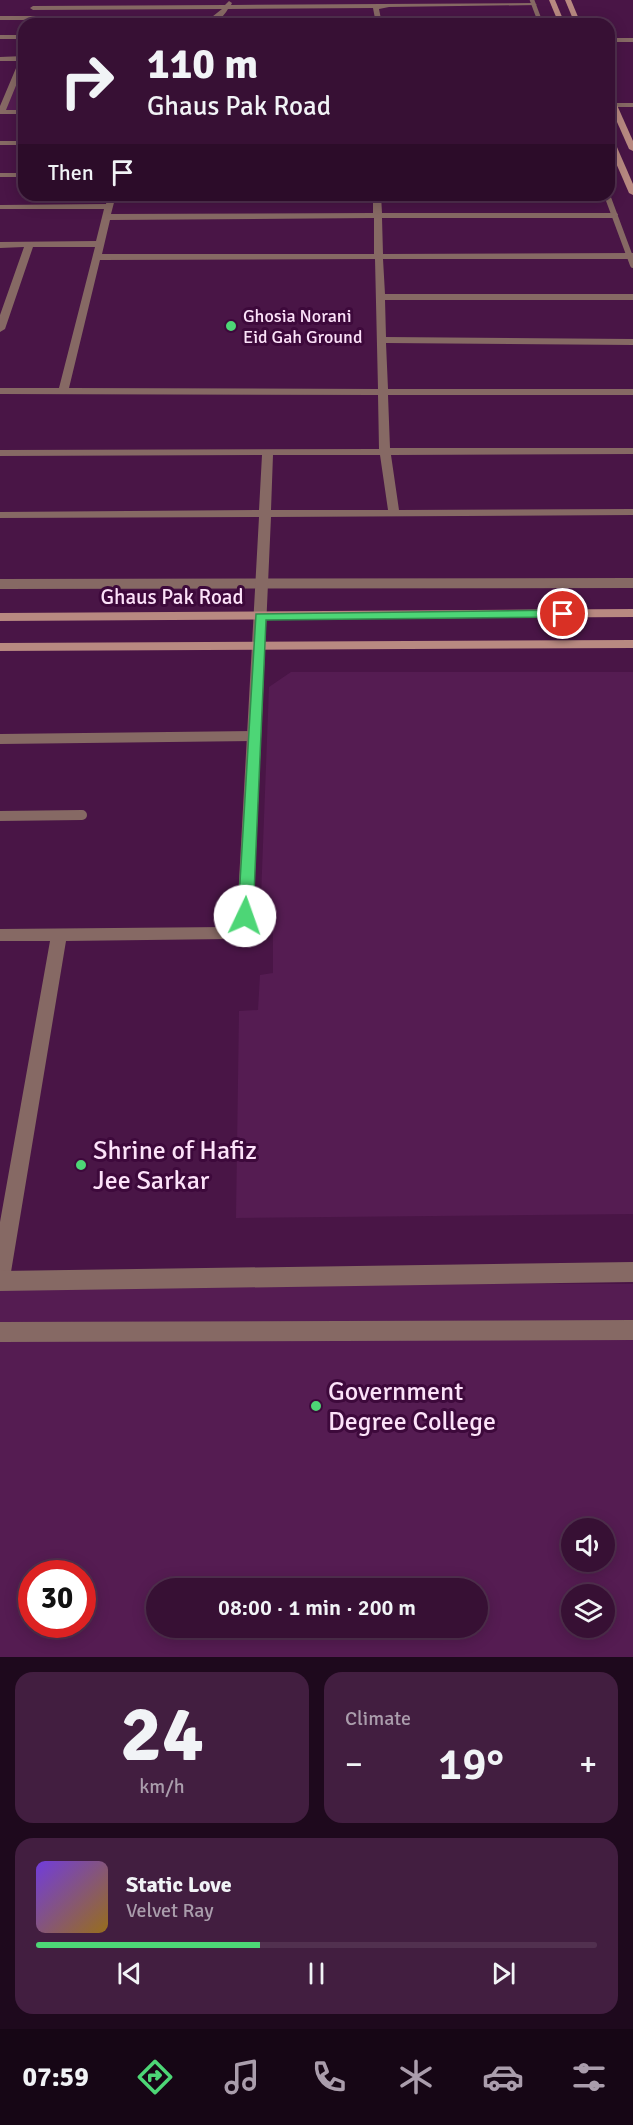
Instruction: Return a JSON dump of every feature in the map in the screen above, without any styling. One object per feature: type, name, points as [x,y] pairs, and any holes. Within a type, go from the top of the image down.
[{"type":"main road","points":[[552,0],[560,18]]},
{"type":"main road","points":[[568,0],[576,18]]},
{"type":"main road","points":[[615,109],[633,149]]},
{"type":"main road","points":[[615,153],[633,193]]},
{"type":"main road","name":"Ghaus Pak Road","points":[[0,617],[633,613]]},
{"type":"main road","points":[[0,647],[633,644]]},
{"type":"street","points":[[29,18],[37,0]]},
{"type":"street","points":[[217,18],[230,0]]},
{"type":"street","points":[[33,8],[226,8],[379,6],[391,3],[533,3]]},
{"type":"street","points":[[378,18],[376,7],[379,6]]},
{"type":"street","points":[[0,18],[41,18]]},
{"type":"street","points":[[0,37],[18,37]]},
{"type":"street","points":[[615,40],[633,40]]},
{"type":"street","points":[[0,59],[18,58]]},
{"type":"street","points":[[18,68],[10,82],[0,112],[18,112]]},
{"type":"street","points":[[615,105],[633,105]]},
{"type":"street","points":[[0,143],[18,143]]},
{"type":"street","points":[[0,175],[18,175]]},
{"type":"street","points":[[63,392],[110,201]]},
{"type":"street","points":[[377,201],[386,452],[394,513]]},
{"type":"street","points":[[0,207],[108,206]]},
{"type":"street","points":[[105,217],[614,215]]},
{"type":"street","points":[[0,245],[98,244]]},
{"type":"street","points":[[0,326],[12,281],[29,245]]},
{"type":"street","points":[[95,256],[632,259]]},
{"type":"street","points":[[380,297],[633,297]]},
{"type":"street","points":[[383,340],[633,342]]},
{"type":"street","points":[[0,391],[633,392]]},
{"type":"street","points":[[0,453],[633,451]]},
{"type":"street","points":[[0,935],[229,933],[240,928],[245,916],[268,452]]},
{"type":"street","points":[[0,515],[633,512]]},
{"type":"street","points":[[59,934],[0,1280],[633,1272]]},
{"type":"street","points":[[0,1332],[633,1330]]},
{"type":"lane","points":[[533,3],[539,18]]},
{"type":"lane","points":[[609,201],[632,259]]},
{"type":"lane","points":[[0,584],[633,583]]},
{"type":"lane","points":[[1,741],[254,736]]},
{"type":"lane","points":[[0,816],[81,815]]},
{"type":"shaded area","points":[[185,17],[185,18],[41,18]]},
{"type":"shaded area","points":[[18,72],[18,112],[1,112]]},
{"type":"shaded area","points":[[291,672],[633,672],[633,1214],[236,1218],[239,1011],[258,1010],[260,975],[273,973],[273,907],[261,897],[269,687]]},
{"type":"shaded area","name":"Government Degree College","points":[[0,1281],[633,1284],[633,1657],[0,1657]]},
{"type":"place","name":"Ghosia Norani Eid Gah Ground","points":[[231,326]]},
{"type":"place","name":"Shrine of Hafiz Jee Sarkar","points":[[81,1165]]},
{"type":"place","name":"Government Degree College","points":[[316,1406]]},
{"type":"route","points":[[245,916],[260,617],[563,614]]}]
